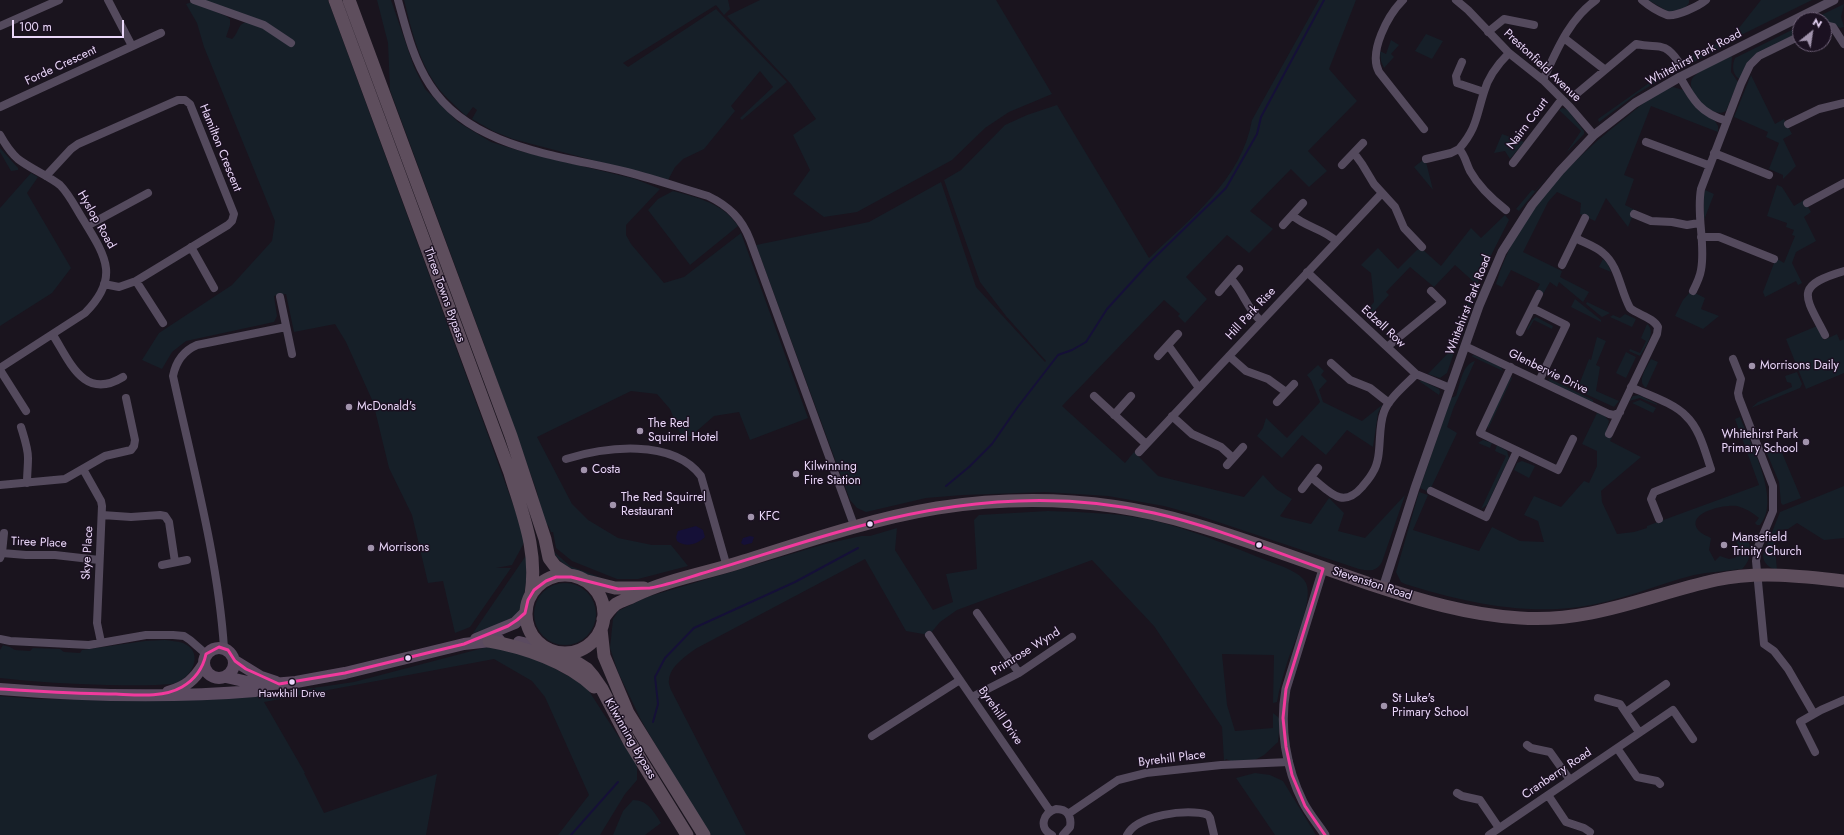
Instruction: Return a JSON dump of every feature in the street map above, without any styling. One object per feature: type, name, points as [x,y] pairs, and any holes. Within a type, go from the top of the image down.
[{"type":"highway","name":"Three Towns Bypass","points":[[336,0],[510,473],[532,549],[534,567],[531,595]]},
{"type":"highway","name":"Three Towns Bypass","points":[[349,0],[511,436],[545,539],[549,558],[555,566],[569,576]]},
{"type":"highway","name":"Stevenston Road","points":[[650,588],[727,567],[888,518],[939,508],[983,503],[1044,501],[1115,506],[1160,515],[1194,524],[1323,569],[1458,610],[1520,618],[1551,619],[1607,611],[1718,580],[1758,576],[1801,577],[1844,582]]},
{"type":"highway","points":[[561,575],[615,588],[650,588],[619,602],[609,611],[597,636],[584,648],[572,652],[562,653],[549,649],[533,636],[528,625],[526,612],[531,595],[540,584],[547,579],[561,575]]},
{"type":"highway","points":[[583,580],[592,586],[599,596],[603,606],[602,624]]},
{"type":"highway","name":"Kilwinning Bypass","points":[[602,624],[604,656],[628,713],[704,835]]},
{"type":"highway","points":[[489,641],[522,648],[572,670],[584,678],[608,701]]},
{"type":"highway","name":"Kilwinning Bypass","points":[[562,653],[584,666],[594,676],[629,742],[687,835]]},
{"type":"main road","points":[[464,644],[515,623],[526,612]]},
{"type":"main road","points":[[205,659],[205,669],[211,676],[254,685],[296,682],[345,673],[464,644],[513,640],[549,649]]},
{"type":"main road","points":[[157,695],[181,688],[192,680],[214,648],[224,648],[231,653],[235,661],[260,677],[279,684]]},
{"type":"main road","points":[[178,695],[194,693],[205,689],[233,670],[235,661]]},
{"type":"main road","points":[[0,689],[79,694],[205,695],[255,691],[279,684]]},
{"type":"street","points":[[0,26],[59,0]]},
{"type":"street","points":[[108,0],[132,46]]},
{"type":"street","points":[[194,0],[264,25],[291,43]]},
{"type":"street","points":[[398,0],[410,45],[430,85],[443,102],[474,126],[504,141],[541,152],[629,172],[708,196],[724,204],[735,214],[742,223],[750,240],[855,528]]},
{"type":"street","points":[[1403,0],[1393,12],[1377,45],[1375,63],[1379,72],[1424,129]]},
{"type":"street","name":"Prestonfield Avenue","points":[[1456,0],[1468,10],[1508,53],[1543,80],[1594,135]]},
{"type":"street","points":[[1543,80],[1564,38],[1582,11],[1596,0]]},
{"type":"street","points":[[1642,0],[1670,15],[1701,1]]},
{"type":"street","name":"Whitehirst Park Road","points":[[1383,588],[1415,488],[1488,282],[1516,229],[1548,184],[1594,135],[1635,103],[1680,77],[1834,0]]},
{"type":"street","name":"Prestonfield Avenue","points":[[1488,32],[1504,19],[1534,25]]},
{"type":"street","points":[[1832,27],[1844,44]]},
{"type":"street","name":"Forde Crescent","points":[[0,107],[161,33]]},
{"type":"street","points":[[1564,38],[1604,69]]},
{"type":"street","points":[[1693,291],[1701,272],[1702,260],[1699,201],[1708,165],[1750,65],[1759,56],[1792,40]]},
{"type":"street","points":[[1574,96],[1604,69],[1636,44],[1664,47],[1670,50],[1678,61]]},
{"type":"street","points":[[1426,159],[1451,153],[1459,149],[1477,121],[1484,92],[1495,68],[1508,53]]},
{"type":"street","points":[[1462,62],[1456,76],[1457,83],[1484,92]]},
{"type":"street","points":[[1680,77],[1691,97],[1701,109],[1726,121]]},
{"type":"street","name":"Nairn Court","points":[[1513,163],[1562,99]]},
{"type":"street","name":"Hamilton Crescent","points":[[46,176],[71,149],[78,144],[178,100],[185,100],[190,104],[234,214],[230,223],[136,281],[119,287],[104,284]]},
{"type":"street","points":[[1788,124],[1819,109],[1844,103]]},
{"type":"street","name":"Hyslop Road","points":[[0,135],[8,149],[17,158],[56,182],[66,192],[104,256],[106,271],[104,284],[97,300],[85,313],[0,369]]},
{"type":"street","points":[[1646,142],[1708,165]]},
{"type":"street","points":[[1342,165],[1363,143]]},
{"type":"street","points":[[1459,149],[1480,186],[1506,210]]},
{"type":"street","points":[[1354,153],[1374,184],[1395,208],[1404,228],[1422,247]]},
{"type":"street","points":[[1714,153],[1770,175]]},
{"type":"street","points":[[1807,202],[1844,183]]},
{"type":"street","points":[[87,226],[148,193]]},
{"type":"street","name":"Hill Park Rise","points":[[1139,452],[1382,193]]},
{"type":"street","points":[[1283,225],[1303,203]]},
{"type":"street","points":[[1634,214],[1651,221],[1672,222],[1687,225],[1700,223]]},
{"type":"street","points":[[1292,215],[1297,220],[1327,234],[1336,241]]},
{"type":"street","points":[[1562,265],[1585,218]]},
{"type":"street","points":[[1701,237],[1718,238],[1774,259]]},
{"type":"street","points":[[1576,238],[1601,251],[1607,256],[1614,267],[1630,308],[1652,320],[1658,327],[1657,334],[1609,434]]},
{"type":"street","points":[[191,247],[214,288]]},
{"type":"street","points":[[1219,292],[1239,269]]},
{"type":"street","points":[[1825,335],[1807,300],[1808,292],[1814,282],[1844,271]]},
{"type":"street","name":"Edzell Row","points":[[1307,272],[1416,374],[1450,388]]},
{"type":"street","points":[[1231,278],[1250,309],[1261,321]]},
{"type":"street","points":[[136,281],[163,323]]},
{"type":"street","points":[[1386,347],[1442,302],[1431,291]]},
{"type":"street","points":[[1520,332],[1539,294]]},
{"type":"street","points":[[280,297],[292,354]]},
{"type":"street","points":[[1532,308],[1566,325],[1539,381]]},
{"type":"street","points":[[224,648],[222,620],[208,538],[173,376],[181,356],[190,348],[197,345],[286,327]]},
{"type":"street","points":[[1158,356],[1178,334]]},
{"type":"street","points":[[53,335],[77,372],[86,381],[105,384],[114,382],[123,377]]},
{"type":"street","points":[[1168,345],[1199,388]]},
{"type":"street","name":"Glenbervie Drive","points":[[1465,346],[1609,414],[1614,415],[1620,412]]},
{"type":"street","points":[[1229,356],[1246,371],[1268,379],[1286,392]]},
{"type":"street","points":[[1733,359],[1741,379],[1738,393],[1739,398],[1774,491],[1773,511],[1757,554],[1764,644],[1774,651],[1788,669],[1814,714]]},
{"type":"street","points":[[1331,363],[1350,380],[1370,388],[1389,403]]},
{"type":"street","points":[[1511,367],[1480,433],[1558,470],[1573,439]]},
{"type":"street","points":[[0,369],[26,411]]},
{"type":"street","points":[[1311,477],[1336,496],[1346,498],[1356,493],[1370,477],[1376,467],[1382,416],[1389,403],[1416,374]]},
{"type":"street","points":[[1277,402],[1294,384]]},
{"type":"street","points":[[1631,387],[1674,408],[1688,417],[1703,446],[1711,469],[1654,492],[1651,499],[1659,519]]},
{"type":"street","points":[[1094,396],[1146,444]]},
{"type":"street","points":[[1114,415],[1131,396]]},
{"type":"street","points":[[0,485],[61,480],[105,456],[130,450],[134,446],[135,440],[126,398]]},
{"type":"street","points":[[1172,416],[1192,434],[1221,447],[1233,458]]},
{"type":"street","points":[[21,427],[25,439],[28,458],[26,468],[27,483]]},
{"type":"street","points":[[1227,465],[1243,447]]},
{"type":"street","points":[[566,459],[589,452],[618,448],[650,451],[677,457],[686,462],[701,476],[727,567]]},
{"type":"street","points":[[1431,491],[1486,517],[1517,451]]},
{"type":"street","points":[[1302,489],[1318,468]]},
{"type":"street","name":"Skye Place","points":[[83,469],[101,501],[102,515],[97,623],[101,642]]},
{"type":"street","points":[[102,515],[131,518],[160,515],[165,516],[169,522],[175,562]]},
{"type":"street","name":"Tiree Place","points":[[4,534],[1,556],[56,554],[99,560]]},
{"type":"street","points":[[162,564],[187,560]]},
{"type":"street","points":[[1323,569],[1292,668],[1284,701],[1284,739],[1289,762],[1303,803],[1325,835]]},
{"type":"street","points":[[976,613],[1019,673]]},
{"type":"street","points":[[0,639],[10,641],[89,645],[146,635],[184,636],[190,640],[205,659]]},
{"type":"street","name":"Byrehill Drive","points":[[929,635],[1050,810]]},
{"type":"street","name":"Primrose Wynd","points":[[972,697],[1019,673],[1072,638]]},
{"type":"street","points":[[872,736],[960,680]]},
{"type":"street","points":[[1626,712],[1666,684]]},
{"type":"street","points":[[1598,698],[1620,704],[1639,732]]},
{"type":"street","points":[[1815,752],[1800,722],[1844,700]]},
{"type":"street","name":"Cranberry Road","points":[[1489,835],[1673,710],[1693,739]]},
{"type":"street","points":[[1527,745],[1531,748],[1550,752],[1570,780]]},
{"type":"street","points":[[1617,748],[1637,777],[1657,781],[1660,784]]},
{"type":"street","name":"Byrehill Place","points":[[1068,814],[1118,780],[1146,773],[1221,766],[1289,762]]},
{"type":"street","points":[[1457,793],[1462,796],[1480,800],[1499,828]]},
{"type":"street","points":[[1548,795],[1566,822],[1584,828],[1590,832]]},
{"type":"street","points":[[1045,833],[1044,820],[1047,814],[1050,810],[1061,809],[1068,814],[1071,822],[1070,827],[1063,835]]},
{"type":"street","points":[[1127,835],[1132,828],[1154,817],[1196,813],[1208,815],[1214,835]]},
{"type":"shaded area","points":[[200,0],[328,0],[484,424],[525,541],[512,565],[496,568],[511,568],[470,627],[455,633],[443,581],[428,583],[412,515],[389,468],[373,402],[346,342],[335,324],[294,332],[286,294],[274,296],[277,316],[274,322],[186,341],[172,352],[162,369],[142,360],[159,333],[232,285],[272,241],[275,221],[204,47],[197,23],[186,4],[192,2],[230,19],[230,25],[226,37],[232,39],[242,24],[249,22],[294,42]]},
{"type":"shaded area","points":[[377,0],[391,0],[414,67],[425,89],[458,122],[491,142],[524,152],[635,179],[660,189],[626,225],[626,235],[631,244],[664,283],[684,277],[741,233],[808,418],[750,440],[739,412],[714,416],[691,436],[682,438],[670,409],[657,394],[631,391],[537,437],[572,504],[588,520],[618,538],[652,545],[671,545],[688,566],[638,579],[617,579],[572,561],[556,548],[553,532],[551,532],[548,525],[545,525],[537,492],[390,90],[388,43]]},
{"type":"shaded area","points":[[404,0],[728,0],[730,9],[724,15],[716,5],[623,63],[628,67],[716,9],[787,82],[742,120],[740,118],[773,87],[760,71],[731,106],[735,111],[704,149],[683,159],[675,167],[668,180],[513,139],[493,131],[472,119],[477,110],[473,107],[466,116],[441,91],[428,73],[409,21]]},
{"type":"shaded area","points":[[760,0],[996,0],[1052,94],[1009,112],[985,128],[952,160],[857,212],[824,217],[793,194],[810,170],[793,135],[816,119],[791,84],[727,16]]},
{"type":"shaded area","points":[[1319,0],[1356,0],[1329,69],[1357,101],[1308,151],[1327,171],[1309,187],[1291,169],[1250,211],[1273,229],[1249,253],[1227,235],[1186,277],[1207,299],[1185,323],[1178,316],[1180,314],[1164,300],[1062,406],[1125,463],[1134,452],[1158,476],[1244,497],[1263,475],[1276,489],[1292,499],[1280,516],[1282,517],[1311,524],[1329,498],[1344,513],[1338,531],[1365,538],[1405,495],[1380,565],[1372,570],[1359,569],[1197,515],[1164,506],[1108,496],[1045,492],[963,495],[926,498],[866,512],[857,508],[850,500],[756,245],[869,222],[941,182],[976,287],[1045,362],[1046,361],[1006,316],[980,282],[944,180],[961,170],[1005,125],[1027,115],[1057,105],[1149,258],[1197,213],[1226,179],[1237,161],[1246,141],[1252,120]]},
{"type":"shaded area","points":[[1648,0],[1689,0],[1689,3],[1685,8],[1669,12]]},
{"type":"shaded area","points":[[1761,0],[1812,0],[1737,37],[1735,33]]},
{"type":"shaded area","points":[[1844,4],[1841,17],[1844,27],[1840,28],[1832,24],[1832,12],[1828,12]]},
{"type":"shaded area","points":[[1792,30],[1792,37],[1748,63],[1739,79],[1735,75],[1733,69],[1735,58]]},
{"type":"shaded area","points":[[1426,34],[1443,41],[1432,59],[1415,51]]},
{"type":"shaded area","points":[[1733,36],[1734,39],[1729,42],[1730,44],[1681,68],[1678,63],[1698,52]]},
{"type":"shaded area","points":[[1391,40],[1399,45],[1391,54],[1394,57],[1384,68],[1381,61],[1380,51],[1386,54]]},
{"type":"shaded area","points":[[1732,56],[1731,72],[1738,82],[1726,111],[1721,113],[1714,112],[1696,97],[1691,84],[1692,79],[1704,69]]},
{"type":"shaded area","points":[[1676,64],[1679,69],[1638,93],[1599,122],[1598,119]]},
{"type":"shaded area","points":[[1751,75],[1775,124],[1784,119],[1792,134],[1783,139],[1796,166],[1783,179],[1783,175],[1769,169],[1779,143],[1766,137],[1768,132],[1734,117]]},
{"type":"shaded area","points":[[1673,87],[1683,90],[1697,109],[1715,121],[1718,126],[1718,132],[1651,106],[1624,175],[1634,179],[1625,205],[1635,210],[1628,227],[1606,198],[1595,221],[1580,214],[1581,203],[1557,192],[1548,202],[1523,252],[1562,271],[1560,277],[1589,292],[1583,302],[1559,282],[1557,287],[1550,282],[1543,294],[1536,291],[1540,284],[1511,270],[1502,287],[1496,284],[1505,258],[1517,234],[1549,189],[1587,150],[1608,132],[1650,99]]},
{"type":"shaded area","points":[[1562,108],[1567,109],[1584,131],[1584,134],[1566,153],[1581,131],[1559,110]]},
{"type":"shaded area","points":[[1502,134],[1524,142],[1510,159],[1505,151],[1494,153]]},
{"type":"shaded area","points":[[0,148],[18,168],[18,170],[11,171],[0,152]]},
{"type":"shaded area","points":[[1423,160],[1426,162],[1433,190],[1414,167]]},
{"type":"shaded area","points":[[1554,169],[1519,211],[1516,209],[1532,190],[1535,191]]},
{"type":"shaded area","points":[[31,173],[38,177],[27,193],[71,268],[52,293],[0,326],[0,208]]},
{"type":"shaded area","points":[[1777,185],[1782,187],[1794,206],[1804,200],[1811,212],[1804,217],[1816,241],[1796,252],[1792,263],[1802,283],[1798,285],[1796,281],[1765,297],[1763,292],[1776,258],[1784,263],[1795,236],[1792,235],[1794,230],[1786,227],[1787,223],[1767,216]]},
{"type":"shaded area","points":[[1705,190],[1714,194],[1704,220],[1703,196]]},
{"type":"shaded area","points":[[673,191],[709,202],[725,212],[738,226],[690,265],[648,210],[658,199]]},
{"type":"shaded area","points":[[1505,215],[1509,220],[1479,279],[1447,373],[1440,378],[1428,374],[1451,350],[1475,283],[1455,265],[1434,287],[1410,267],[1386,292],[1389,295],[1368,318],[1364,314],[1374,302],[1371,273],[1361,265],[1378,248],[1398,269],[1417,250],[1422,249],[1441,266],[1471,228],[1481,238]]},
{"type":"shaded area","points":[[1603,259],[1608,264],[1611,272],[1599,267]]},
{"type":"shaded area","points":[[1691,291],[1705,298],[1701,309],[1719,316],[1703,329],[1675,316],[1683,300]]},
{"type":"shaded area","points":[[1575,299],[1601,320],[1601,322],[1571,307]]},
{"type":"shaded area","points":[[1587,302],[1610,313],[1602,317],[1586,304]]},
{"type":"shaded area","points":[[1625,314],[1636,319],[1632,327],[1610,317],[1613,315],[1620,318]]},
{"type":"shaded area","points":[[1536,317],[1553,326],[1552,329],[1534,320],[1528,330],[1527,329],[1532,320]]},
{"type":"shaded area","points":[[1647,324],[1651,331],[1649,340],[1640,356],[1629,351],[1630,349],[1640,353],[1646,341],[1641,338]]},
{"type":"shaded area","points":[[1817,326],[1824,340],[1837,334],[1840,341],[1844,339],[1844,373],[1806,389],[1786,339]]},
{"type":"shaded area","points":[[1597,337],[1606,341],[1596,365],[1600,367],[1596,391],[1619,401],[1614,407],[1577,390],[1589,359],[1591,360]]},
{"type":"shaded area","points":[[1626,352],[1636,357],[1626,378],[1616,373]]},
{"type":"shaded area","points":[[1474,355],[1500,366],[1503,371],[1471,356]]},
{"type":"shaded area","points":[[1651,359],[1658,362],[1646,388],[1643,385],[1642,378]]},
{"type":"shaded area","points":[[1475,361],[1453,409],[1447,427],[1457,433],[1429,492],[1420,488],[1451,398],[1456,396],[1464,370]]},
{"type":"shaded area","points":[[1318,365],[1324,371],[1321,375],[1327,381],[1319,390],[1323,402],[1362,421],[1382,405],[1378,413],[1373,447],[1347,430],[1326,455],[1302,435],[1282,458],[1257,436],[1263,428],[1266,418],[1287,438],[1320,402],[1311,380],[1307,375]]},
{"type":"shaded area","points":[[1797,372],[1802,384],[1800,388],[1751,408],[1758,402],[1792,387],[1791,383],[1787,382],[1785,376]]},
{"type":"shaded area","points":[[1511,377],[1512,378],[1488,429],[1487,425]]},
{"type":"shaded area","points":[[1548,378],[1593,400],[1593,403],[1550,382]]},
{"type":"shaded area","points":[[1419,381],[1423,381],[1439,389],[1439,395]]},
{"type":"shaded area","points":[[1639,395],[1657,405],[1640,398],[1629,401],[1633,396]]},
{"type":"shaded area","points":[[1640,400],[1656,408],[1653,413],[1632,403]]},
{"type":"shaded area","points":[[1597,413],[1605,416],[1609,421],[1606,434],[1612,437],[1610,441],[1641,457],[1601,491],[1602,502],[1617,534],[1634,532],[1647,528],[1647,526],[1759,485],[1735,419],[1740,417],[1762,471],[1768,501],[1766,514],[1760,525],[1757,525],[1755,523],[1759,518],[1748,510],[1737,506],[1724,506],[1708,510],[1697,518],[1695,524],[1699,531],[1711,538],[1709,550],[1715,561],[1720,556],[1729,559],[1735,558],[1740,552],[1738,551],[1739,546],[1736,541],[1744,534],[1749,542],[1750,552],[1748,561],[1742,569],[1694,575],[1594,605],[1557,609],[1513,608],[1490,605],[1447,596],[1401,582],[1396,572],[1419,492],[1428,495],[1413,530],[1479,551],[1492,527],[1520,541],[1544,542],[1538,521],[1524,515],[1534,496],[1561,507],[1584,481],[1589,483],[1597,466],[1597,451],[1582,444]]},
{"type":"shaded area","points":[[1483,440],[1492,443],[1490,448],[1478,443]]},
{"type":"shaded area","points":[[1497,445],[1507,451],[1509,458],[1487,505],[1481,509],[1506,456],[1495,451]]},
{"type":"shaded area","points":[[1769,447],[1780,448],[1801,498],[1783,505],[1781,503],[1779,482],[1766,451]]},
{"type":"shaded area","points":[[1522,461],[1535,466],[1529,478],[1514,470],[1517,463]]},
{"type":"shaded area","points":[[1844,486],[1844,538],[1824,540],[1797,523],[1788,529],[1777,530],[1774,537],[1777,570],[1767,565],[1763,555],[1780,512]]},
{"type":"shaded area","points":[[1048,511],[1122,515],[1163,523],[1216,540],[1284,567],[1302,578],[1306,583],[1308,591],[1305,611],[1287,663],[1277,702],[1273,703],[1274,655],[1222,654],[1227,705],[1235,731],[1273,728],[1273,713],[1280,721],[1278,742],[1264,755],[1255,760],[1231,761],[1226,759],[1224,761],[1222,727],[1154,626],[1092,560],[957,610],[940,622],[929,635],[906,631],[865,559],[697,648],[680,661],[672,670],[669,681],[671,690],[746,835],[711,835],[679,785],[641,720],[618,672],[610,648],[613,619],[618,611],[647,597],[825,544],[861,536],[870,536],[897,528],[895,550],[933,610],[953,602],[946,574],[977,569],[974,520],[979,515]]},
{"type":"shaded area","points":[[696,526],[703,530],[705,537],[688,545],[677,541],[676,537],[678,531]]},
{"type":"shaded area","points":[[750,536],[754,537],[752,543],[744,545],[741,543],[743,538]]},
{"type":"shaded area","points":[[553,551],[570,566],[612,582],[587,576],[571,569],[558,558]]},
{"type":"shaded area","points":[[527,554],[524,597],[522,606],[518,613],[510,621],[473,633]]},
{"type":"shaded area","points":[[565,583],[582,588],[587,592],[591,597],[596,614],[591,631],[587,636],[582,640],[565,645],[548,640],[543,636],[539,631],[534,614],[539,597],[543,592],[548,588]]},
{"type":"shaded area","points":[[145,641],[176,641],[190,647],[194,653],[195,659],[190,672],[185,678],[172,684],[94,685],[0,678],[0,650],[3,645],[15,650],[30,651],[33,648],[60,649],[64,652],[80,653],[82,650]]},
{"type":"shaded area","points":[[487,647],[526,653],[585,685],[637,765],[637,780],[625,794],[600,835],[558,835],[589,795],[545,697],[532,681],[494,659],[264,702],[305,773],[324,813],[437,774],[426,835],[0,835],[0,696],[36,699],[134,700],[279,693],[354,682]]},
{"type":"shaded area","points":[[1255,773],[1270,775],[1283,781],[1316,835],[1275,835],[1236,778]]},
{"type":"shaded area","points":[[633,800],[647,804],[661,823],[645,835],[613,835],[623,811]]},
{"type":"waterway","points":[[946,486],[969,467],[992,444],[1017,408],[1058,355],[1072,350],[1086,342],[1107,309],[1149,263],[1226,188],[1257,134],[1261,117],[1324,0]]},
{"type":"waterway","points":[[653,722],[658,704],[655,677],[665,658],[694,628],[795,582],[858,548]]},
{"type":"waterway","points":[[571,835],[618,782]]},
{"type":"transit line","points":[[0,689],[141,695],[167,693],[182,687],[190,681],[200,669],[206,654],[219,647],[228,650],[235,661],[246,669],[279,684],[345,673],[464,644],[508,626],[517,620],[525,613],[528,600],[534,590],[546,581],[556,577],[571,577],[618,589],[650,588],[675,582],[823,536],[900,516],[935,509],[1008,501],[1081,502],[1118,506],[1197,524],[1323,569],[1286,689],[1283,718],[1286,747],[1292,775],[1305,806],[1325,835]]},
{"type":"place","name":"Morrisons Daily","points":[[1752,366]]},
{"type":"place","name":"McDonald's","points":[[349,407]]},
{"type":"place","name":"The Red Squirrel Hotel","points":[[640,431]]},
{"type":"place","name":"Whitehirst Park Primary School","points":[[1806,442]]},
{"type":"place","name":"Costa","points":[[584,470]]},
{"type":"place","name":"Kilwinning Fire Station","points":[[796,474]]},
{"type":"place","name":"The Red Squirrel Restaurant","points":[[613,505]]},
{"type":"place","name":"KFC","points":[[751,517]]},
{"type":"place","name":"Mansefield Trinity Church","points":[[1724,545]]},
{"type":"place","name":"Morrisons","points":[[371,548]]},
{"type":"place","name":"Hawkhill Drive","points":[[292,682]]},
{"type":"place","name":"St Luke's Primary School","points":[[1384,706]]}]
